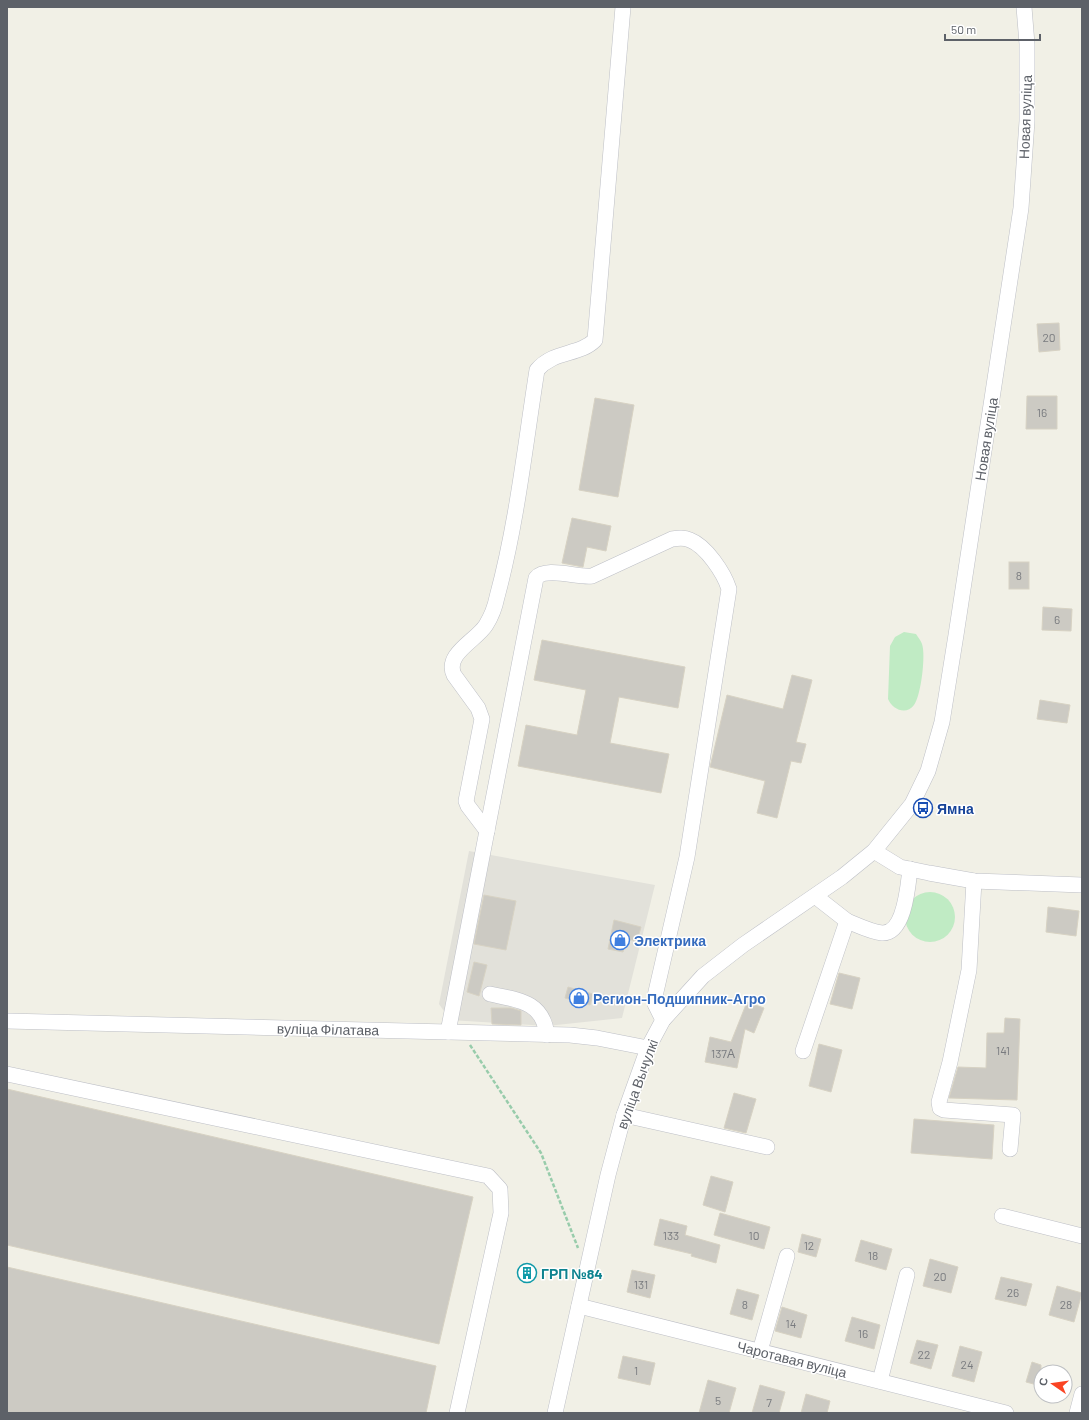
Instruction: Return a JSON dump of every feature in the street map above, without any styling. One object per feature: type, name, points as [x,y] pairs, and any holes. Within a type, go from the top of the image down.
[{"type":"street","points":[[487,831],[468,806],[466,801],[482,719],[478,708],[452,670],[453,664],[460,651],[486,626],[494,609],[506,566],[537,370],[543,363],[552,358],[589,346],[595,340],[598,330],[623,7]]},
{"type":"street","name":"Новая вуліца","points":[[874,851],[912,804],[928,771],[943,715],[1021,208],[1026,121],[1027,44],[1024,7]]},
{"type":"street","points":[[448,1032],[536,578],[540,574],[547,572],[583,577],[592,576],[672,539],[681,538],[690,540],[699,545],[724,575],[729,589],[687,857],[655,996],[655,1004],[663,1020]]},
{"type":"street","points":[[874,851],[900,867],[974,881],[1082,885]]},
{"type":"street","name":"вуліца Вычулкі","points":[[555,1413],[608,1175],[624,1115],[648,1048],[663,1020],[703,976],[743,945],[842,877],[874,851]]},
{"type":"street","points":[[815,896],[847,921],[882,933],[889,932],[897,925],[901,916],[906,900],[910,869]]},
{"type":"street","points":[[974,881],[969,970],[950,1062],[939,1102],[940,1108],[944,1110],[1013,1115],[1010,1149]]},
{"type":"street","points":[[803,1051],[847,921]]},
{"type":"street","points":[[490,994],[530,1003],[546,1022],[547,1035]]},
{"type":"street","name":"вуліца Філатава","points":[[7,1021],[547,1035],[597,1038],[648,1048]]},
{"type":"street","points":[[7,1074],[488,1176],[500,1189],[501,1213],[457,1413]]},
{"type":"street","points":[[624,1115],[767,1147]]},
{"type":"street","points":[[1002,1216],[1082,1236]]},
{"type":"street","points":[[760,1351],[787,1256]]},
{"type":"street","points":[[880,1381],[907,1275]]},
{"type":"street","name":"Чаротавая вуліца","points":[[578,1306],[1006,1413]]},
{"type":"street","points":[[1077,1413],[1082,1394]]},
{"type":"path","points":[[466,1039],[541,1153],[579,1251]]},
{"type":"shaded area","points":[[469,851],[655,885],[622,1018],[547,1026],[450,1020],[439,1004]]},
{"type":"green space","points":[[904,632],[916,634],[920,640],[923,649],[923,666],[921,685],[917,700],[911,708],[903,711],[893,706],[888,699],[890,646],[895,637]]},
{"type":"green space","points":[[925,892],[935,892],[948,899],[955,912],[955,922],[948,935],[935,942],[925,942],[916,938],[909,931],[905,922],[905,912],[909,903],[916,896]]},
{"type":"building","points":[[1059,323],[1060,350],[1039,352],[1037,324]]},
{"type":"building","points":[[1027,396],[1057,396],[1057,429],[1026,429]]},
{"type":"building","points":[[595,398],[634,405],[618,497],[579,490]]},
{"type":"building","points":[[572,518],[611,526],[606,551],[587,547],[583,567],[562,563]]},
{"type":"building","points":[[1009,562],[1029,562],[1029,589],[1009,589]]},
{"type":"building","points":[[1043,607],[1072,609],[1071,631],[1042,630]]},
{"type":"building","points":[[542,640],[685,667],[678,708],[619,697],[610,743],[669,754],[661,793],[518,766],[526,725],[577,735],[586,690],[534,680]]},
{"type":"building","points":[[792,675],[812,680],[796,742],[806,744],[801,763],[791,761],[777,818],[757,813],[765,781],[710,767],[727,695],[783,709]]},
{"type":"building","points":[[1040,700],[1070,705],[1067,723],[1037,719]]},
{"type":"building","points":[[484,895],[516,901],[506,950],[474,944]]},
{"type":"building","points":[[1048,907],[1079,911],[1076,936],[1046,932]]},
{"type":"building","points":[[614,920],[641,927],[637,941],[627,939],[623,952],[608,949]]},
{"type":"building","points":[[474,962],[487,965],[479,996],[467,992]]},
{"type":"building","points":[[839,973],[860,978],[852,1009],[830,1004]]},
{"type":"building","points":[[568,987],[593,994],[590,1005],[565,998]]},
{"type":"building","points":[[747,1002],[764,1008],[754,1033],[745,1029],[737,1068],[705,1062],[710,1037],[731,1042]]},
{"type":"building","points":[[491,1008],[511,1008],[521,1011],[521,1025],[492,1024]]},
{"type":"building","points":[[1005,1018],[1020,1019],[1017,1100],[949,1098],[958,1067],[986,1068],[987,1033],[1004,1033]]},
{"type":"building","points":[[819,1044],[842,1050],[831,1092],[809,1086]]},
{"type":"building","points":[[7,1089],[473,1197],[439,1344],[7,1245]]},
{"type":"building","points":[[734,1093],[756,1099],[746,1133],[724,1128]]},
{"type":"building","points":[[914,1119],[994,1125],[992,1159],[911,1153]]},
{"type":"building","points":[[711,1176],[733,1182],[725,1212],[703,1205]]},
{"type":"building","points":[[720,1213],[770,1227],[764,1249],[714,1235]]},
{"type":"building","points":[[660,1219],[687,1226],[685,1235],[720,1245],[716,1263],[691,1256],[692,1254],[654,1245]]},
{"type":"building","points":[[802,1234],[821,1239],[816,1257],[798,1252]]},
{"type":"building","points":[[861,1240],[892,1249],[886,1270],[855,1261]]},
{"type":"building","points":[[930,1259],[958,1267],[951,1293],[923,1286]]},
{"type":"building","points":[[7,1267],[436,1366],[426,1413],[7,1413]]},
{"type":"building","points":[[632,1270],[655,1275],[650,1298],[627,1292]]},
{"type":"building","points":[[1001,1277],[1032,1284],[1026,1306],[995,1299]]},
{"type":"building","points":[[1057,1286],[1082,1293],[1074,1322],[1049,1315]]},
{"type":"building","points":[[737,1289],[759,1295],[752,1320],[730,1314]]},
{"type":"building","points":[[782,1307],[807,1315],[801,1338],[775,1331]]},
{"type":"building","points":[[852,1317],[880,1325],[874,1349],[845,1341]]},
{"type":"building","points":[[917,1340],[938,1345],[931,1369],[910,1363]]},
{"type":"building","points":[[960,1346],[982,1352],[974,1382],[952,1376]]},
{"type":"building","points":[[623,1356],[655,1363],[650,1385],[618,1378]]},
{"type":"building","points":[[1032,1362],[1038,1364],[1033,1364],[1033,1384],[1026,1382]]},
{"type":"building","points":[[708,1380],[736,1388],[729,1413],[699,1413]]},
{"type":"building","points":[[760,1385],[785,1392],[779,1413],[752,1413]]},
{"type":"building","points":[[806,1394],[830,1401],[827,1413],[801,1413]]},
{"type":"place","name":"Ямна","points":[[923,808]]},
{"type":"place","name":"Электрика","points":[[620,940]]},
{"type":"place","name":"Регион-Подшипник-Агро","points":[[579,998]]},
{"type":"place","name":"ГРП №84","points":[[527,1273]]}]
